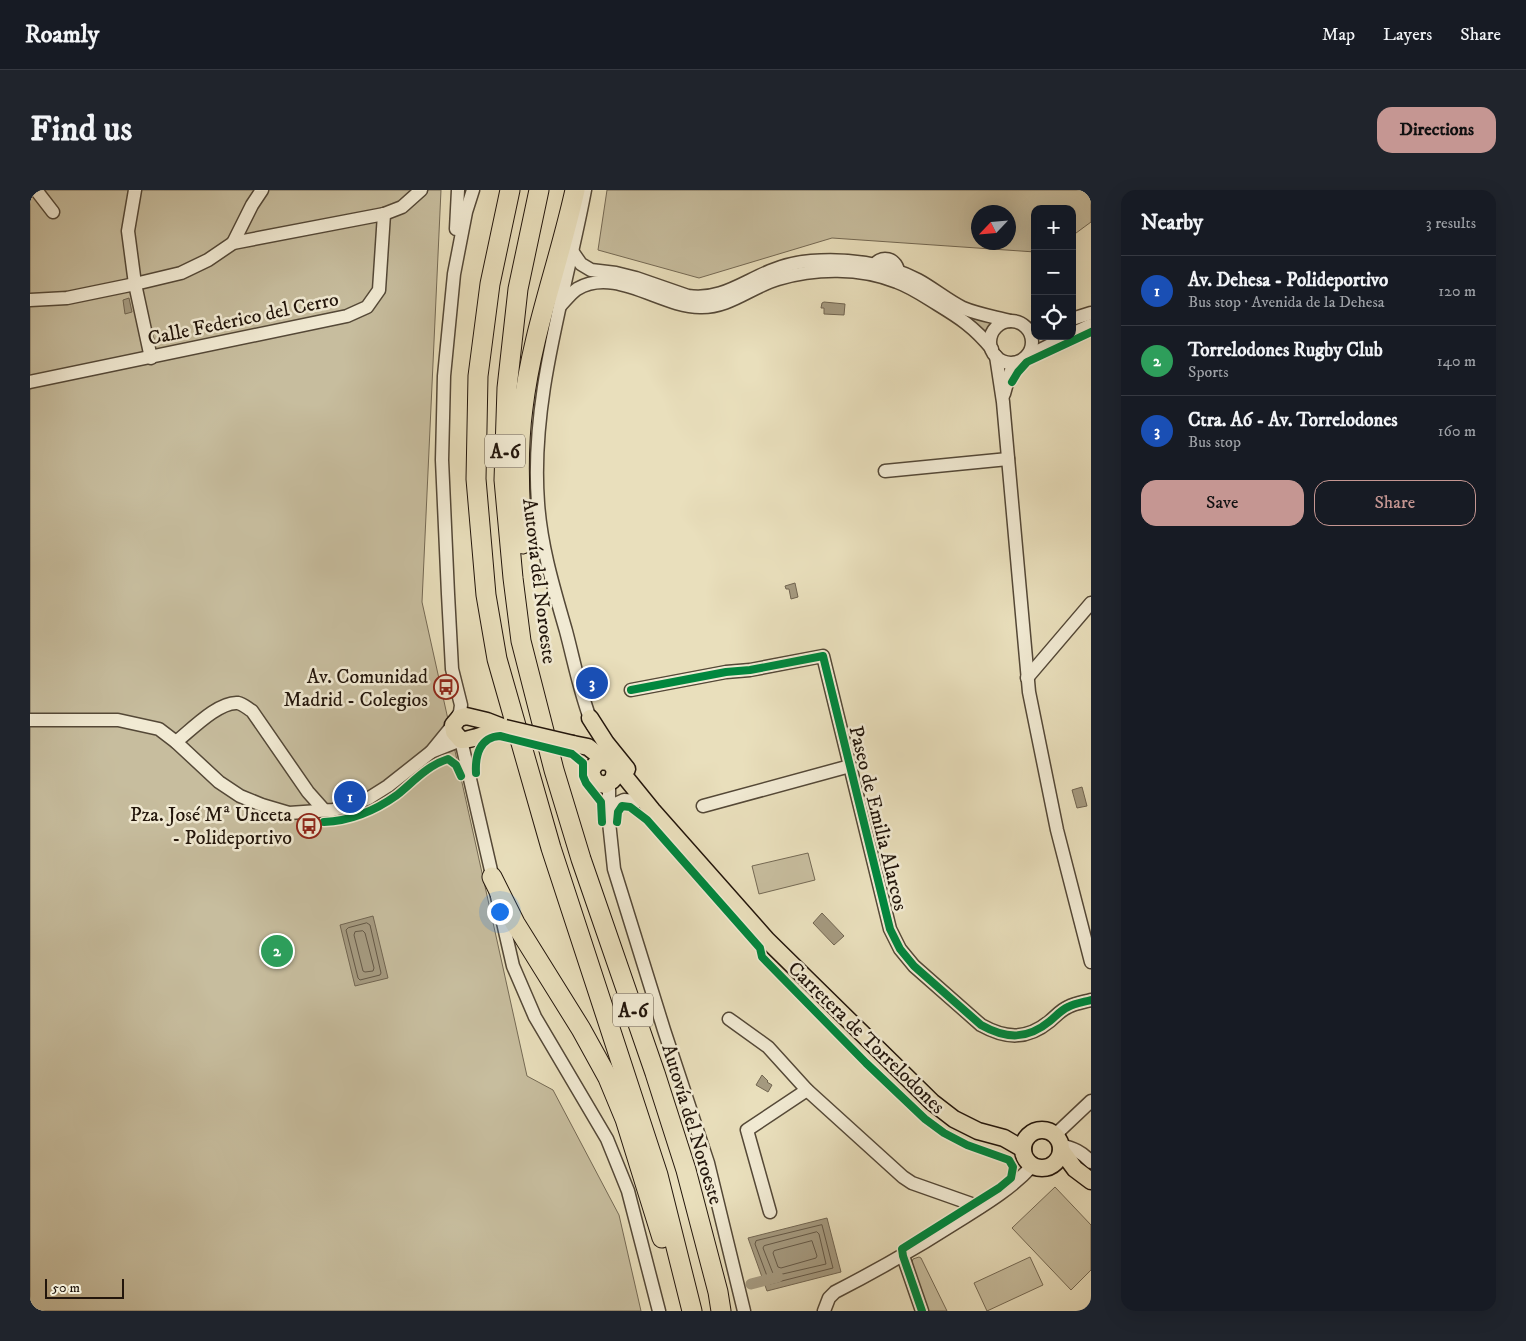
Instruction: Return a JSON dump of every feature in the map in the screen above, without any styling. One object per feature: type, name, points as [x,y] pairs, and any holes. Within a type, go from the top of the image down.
[{"type":"highway","name":"A-6","points":[[510,190],[490,284],[478,376],[476,479],[486,595],[496,659],[547,833],[658,1175],[692,1311]]},
{"type":"highway","name":"Autovía del Noroeste","points":[[539,190],[518,289],[507,388],[504,480],[512,578],[521,641],[538,712],[581,859],[655,1073],[686,1170],[718,1292],[721,1311]]},
{"type":"highway","points":[[538,712],[534,642],[525,575],[521,522],[520,472],[523,408],[531,358],[575,190]]},
{"type":"highway","points":[[492,877],[522,935],[594,1053],[617,1098],[684,1311]]},
{"type":"main road","points":[[494,727],[468,740],[461,740],[454,732],[454,722],[461,716],[466,716],[494,727],[588,747],[604,764],[615,770],[615,775],[609,783],[646,806]]},
{"type":"main road","points":[[590,718],[618,758],[668,816],[673,833]]},
{"type":"main road","points":[[604,764],[622,773],[646,806],[673,833],[767,940],[932,1102],[954,1119],[978,1131],[1025,1142]]},
{"type":"main road","points":[[1058,1148],[1044,1168],[1032,1166],[1024,1156],[1025,1142],[1038,1130],[1050,1132],[1058,1148],[1075,1169],[1091,1181]]},
{"type":"street","points":[[36,190],[53,212]]},
{"type":"street","points":[[135,190],[128,231],[135,284],[151,358]]},
{"type":"street","points":[[233,243],[252,205],[262,190]]},
{"type":"street","points":[[30,300],[67,298],[181,273],[208,260],[233,243],[384,214],[402,207],[421,190]]},
{"type":"street","points":[[30,720],[118,720],[159,729],[176,742],[219,782],[240,796],[289,813],[353,805],[388,786],[431,752],[460,712],[451,651],[442,460],[444,376],[454,274],[458,190]]},
{"type":"street","points":[[454,274],[466,212],[473,190]]},
{"type":"street","points":[[585,190],[541,402],[538,502],[549,570],[604,764]]},
{"type":"street","name":"Calle Federico del Cerro","points":[[30,382],[347,316],[367,308],[379,290],[384,214]]},
{"type":"street","points":[[572,251],[591,276],[686,306],[698,308],[726,303],[776,280],[796,274],[842,270],[873,270],[917,279],[963,308],[1010,322],[1029,325],[1028,331],[1032,344],[1008,376],[1003,402]]},
{"type":"street","points":[[561,306],[591,276]]},
{"type":"street","points":[[897,276],[912,288],[961,318],[978,332],[994,353],[1008,363],[1020,360],[1060,340]]},
{"type":"street","points":[[1076,318],[1091,313]]},
{"type":"street","points":[[1010,322],[998,326],[991,336],[1003,402],[1027,678],[1057,830],[1089,943],[1091,962]]},
{"type":"street","points":[[1076,332],[1091,325]]},
{"type":"street","points":[[885,471],[1008,459]]},
{"type":"street","points":[[1027,678],[1091,603]]},
{"type":"street","points":[[1023,640],[1032,650],[1051,649]]},
{"type":"street","name":"Paseo de Emilia Alarcos","points":[[632,690],[823,656],[890,929],[900,949],[914,966],[981,1025],[994,1032],[1008,1036],[1021,1036],[1036,1031],[1068,1007],[1091,1000]]},
{"type":"street","points":[[176,742],[221,706],[231,703],[241,704],[252,711],[308,792],[324,810]]},
{"type":"street","points":[[431,752],[461,740],[513,966],[535,1017],[608,1139],[628,1192],[659,1311]]},
{"type":"street","points":[[431,752],[445,751],[455,754],[462,760],[469,774]]},
{"type":"street","name":"Paseo de Emilia Alarcos","points":[[703,806],[850,766]]},
{"type":"street","points":[[609,783],[614,868],[664,1030],[708,1163],[744,1311]]},
{"type":"street","points":[[609,807],[624,800],[646,806]]},
{"type":"street","points":[[729,1019],[768,1047],[807,1090],[903,1177],[912,1183],[980,1207]]},
{"type":"street","points":[[770,1212],[747,1130],[807,1090]]},
{"type":"street","points":[[1058,1148],[1090,1100]]},
{"type":"street","points":[[1058,1148],[1073,1148],[1084,1154],[1091,1162]]},
{"type":"street","points":[[824,1311],[829,1298],[836,1292],[903,1256],[980,1207],[1021,1179],[1032,1166]]},
{"type":"street","points":[[903,1256],[922,1311]]},
{"type":"shaded area","points":[[30,190],[441,190],[422,602],[527,1076],[553,1090],[619,1215],[641,1311],[30,1311]]},
{"type":"shaded area","points":[[607,190],[1091,190],[1091,222],[1076,233],[1076,205],[1031,205],[1031,252],[1006,250],[1016,250],[1016,205],[971,205],[971,248],[832,238],[699,278],[598,250]]},
{"type":"shaded area","points":[[901,277],[996,323],[989,331],[987,337]]},
{"type":"shaded area","points":[[808,853],[815,880],[759,894],[752,866]]},
{"type":"shaded area","points":[[1055,1187],[1091,1225],[1091,1270],[1071,1290],[1012,1228]]},
{"type":"shaded area","points":[[919,1257],[947,1311],[928,1311],[912,1262],[913,1259]]},
{"type":"shaded area","points":[[1030,1257],[1043,1285],[987,1311],[974,1283]]},
{"type":"water","points":[[129,298],[132,312],[125,314],[123,300]]},
{"type":"water","points":[[824,302],[845,304],[844,315],[824,314],[824,308],[821,308]]},
{"type":"water","points":[[795,583],[798,597],[791,599],[789,589],[786,589],[785,586]]},
{"type":"water","points":[[1082,787],[1087,806],[1077,808],[1072,790]]},
{"type":"water","points":[[822,913],[844,936],[834,945],[813,923]]},
{"type":"water","points":[[373,916],[388,978],[355,986],[340,925]]},
{"type":"water","points":[[762,1075],[772,1085],[768,1092],[756,1085]]},
{"type":"water","points":[[827,1218],[841,1272],[767,1291],[748,1238]]},
{"type":"waterway","points":[[751,1284],[778,1277]]},
{"type":"cycle path","points":[[1012,382],[1027,362],[1091,332]]},
{"type":"cycle path","points":[[631,690],[823,656],[890,929],[900,949],[914,966],[981,1025],[999,1033],[1016,1035],[1033,1032],[1065,1008],[1091,1000]]},
{"type":"cycle path","points":[[476,773],[480,748],[483,743],[493,737],[500,736],[572,754],[583,763],[583,776],[586,783],[601,802],[602,822]]},
{"type":"cycle path","points":[[324,822],[353,817],[380,805],[397,795],[434,765],[448,759],[456,765],[461,776]]},
{"type":"cycle path","name":"Carretera de Torrelodones","points":[[617,822],[618,812],[622,806],[630,807],[647,820],[760,948],[762,957],[866,1063],[925,1119],[944,1133],[967,1145],[1009,1160],[1013,1167],[1011,1178],[999,1188],[902,1249],[922,1311]]},
{"type":"place","name":"Ctra. A6 - Av. Torrelodones","points":[[592,683]]},
{"type":"place","name":"Av. Comunidad Madrid - Colegios","points":[[446,687]]},
{"type":"place","name":"Av. Dehesa - Polideportivo","points":[[350,797]]},
{"type":"place","name":"Pza. José Mª Unceta - Polideportivo","points":[[309,826]]},
{"type":"place","name":"Torrelodones Rugby Club","points":[[277,951]]}]
